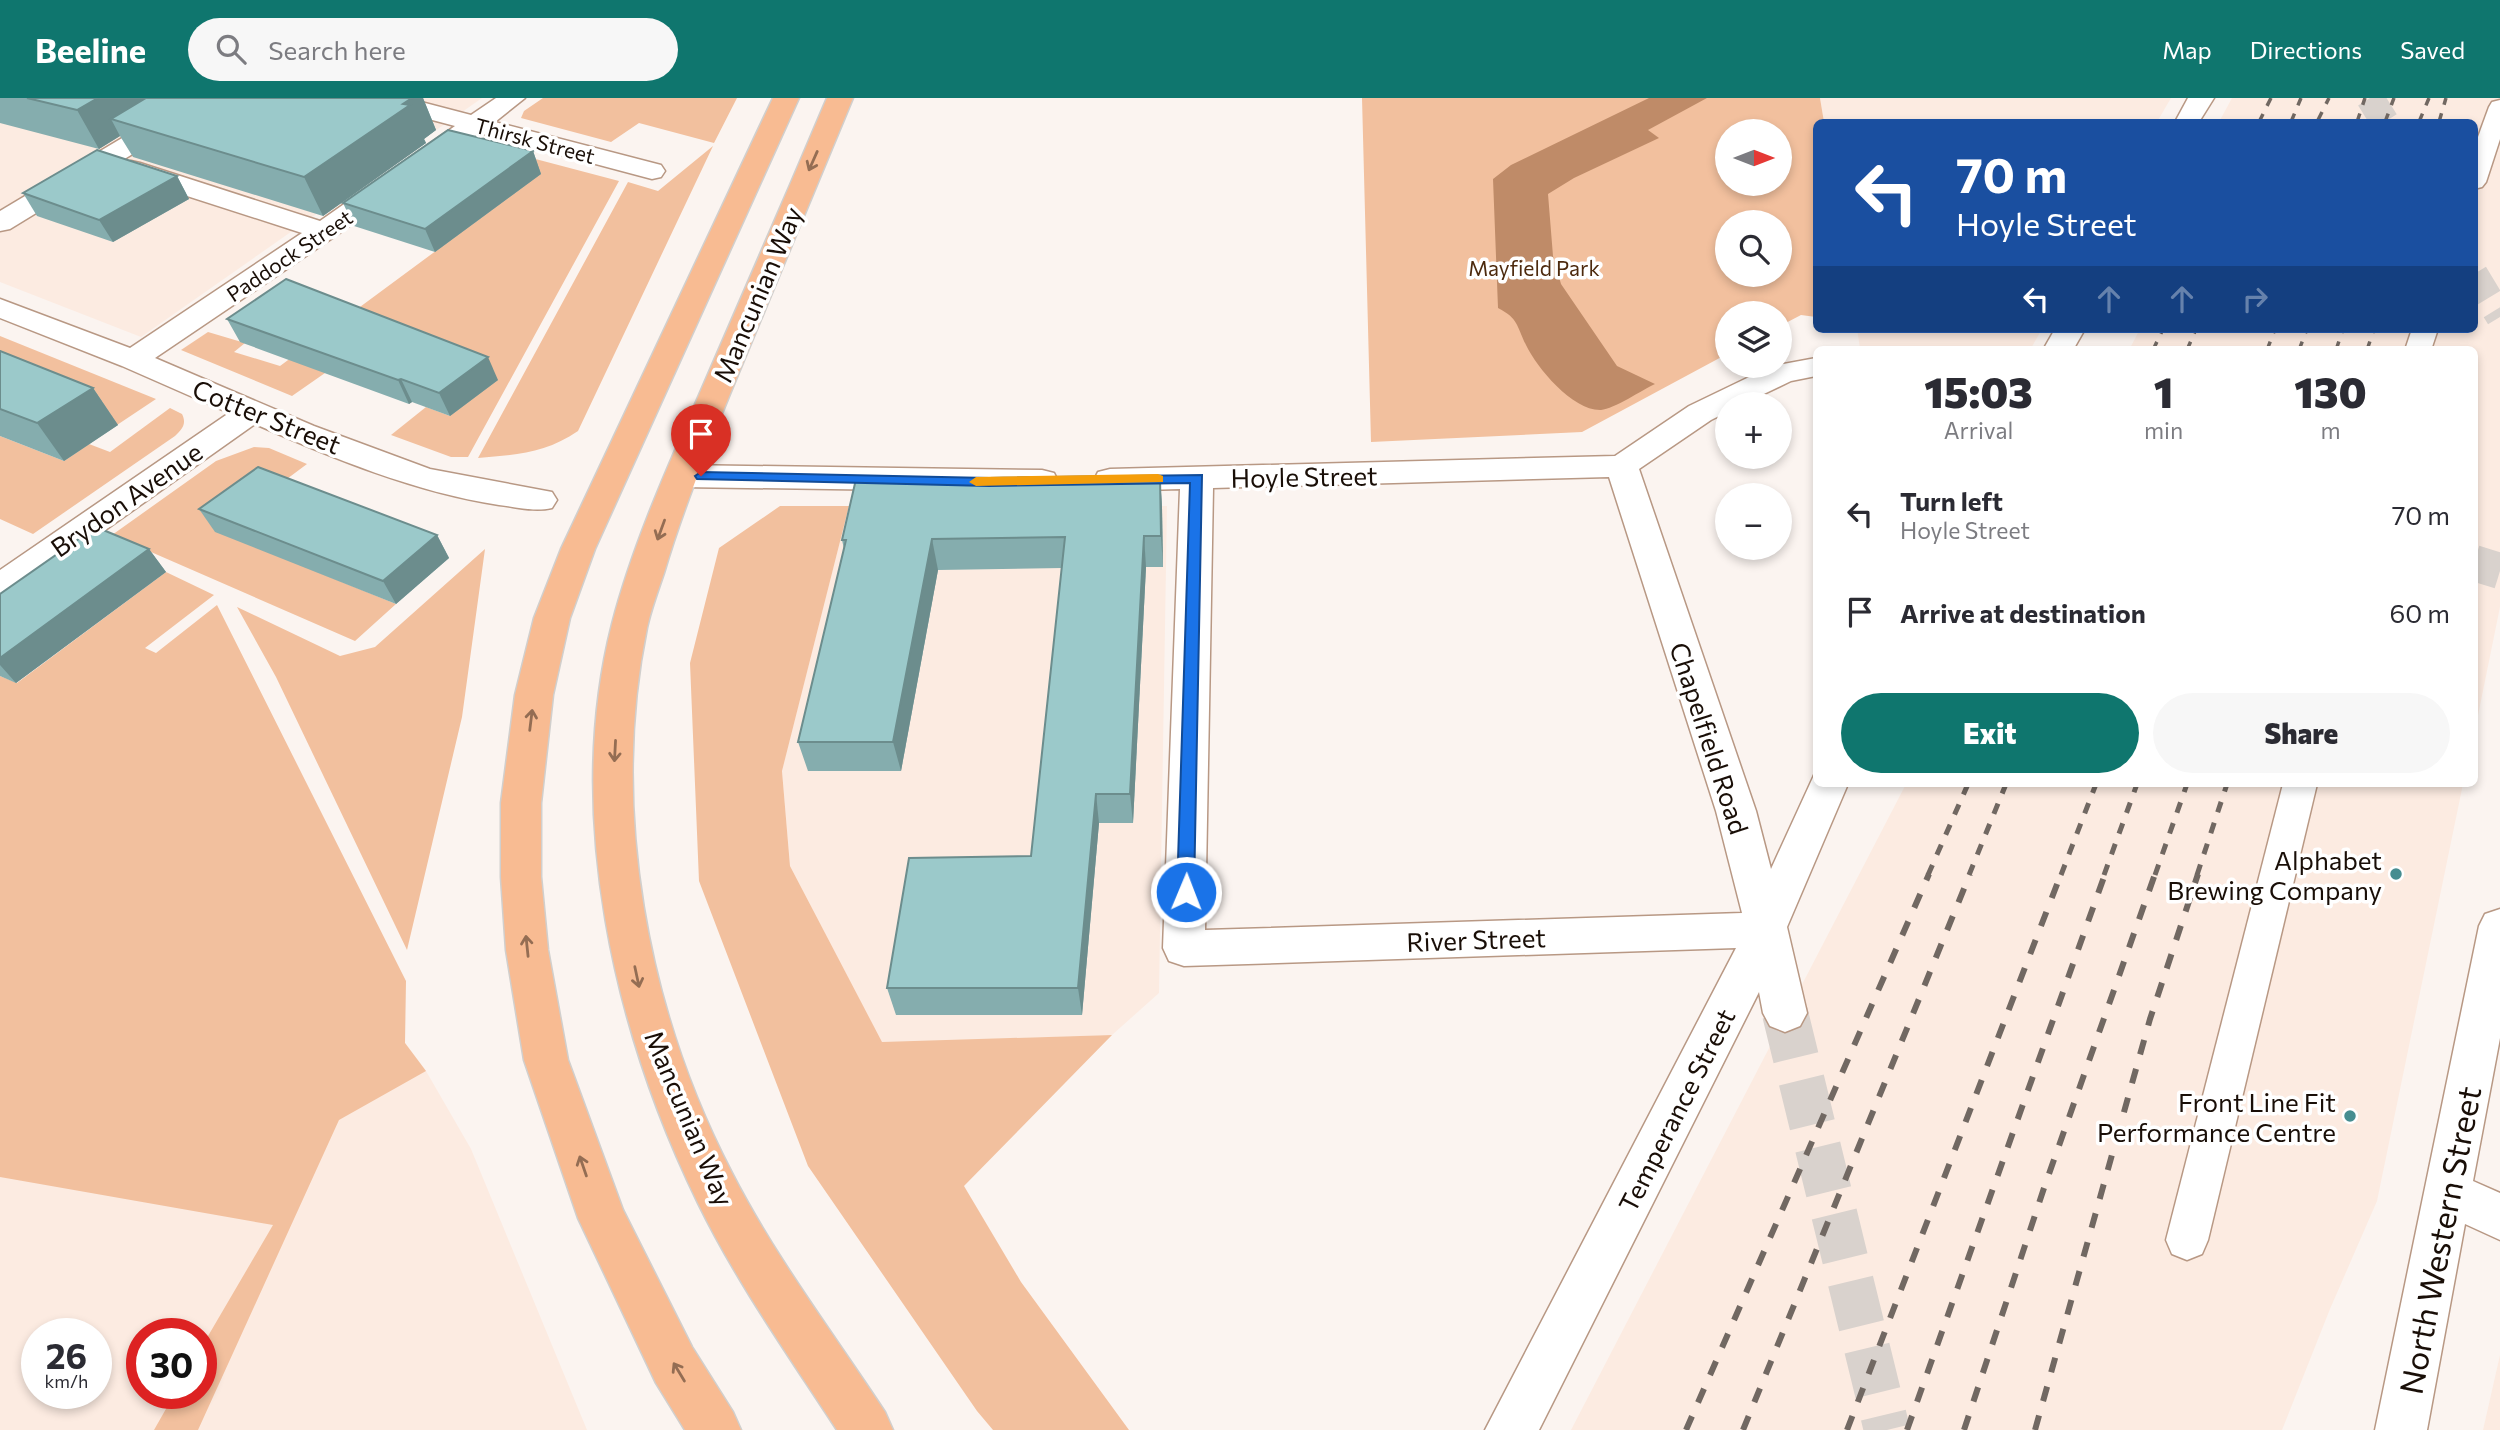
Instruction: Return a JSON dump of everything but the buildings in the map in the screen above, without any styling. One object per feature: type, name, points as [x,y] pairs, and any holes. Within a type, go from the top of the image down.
[{"type":"highway","name":"Mancunian Way","points":[[715,1430],[674,1365],[602,1218],[546,1060],[527,950],[521,877],[521,803],[534,695],[552,618],[583,537],[786,98]]},
{"type":"highway","name":"Mancunian Way","points":[[840,98],[681,476],[628,630],[618,696],[614,782],[617,854],[631,948],[645,1012],[670,1088],[715,1188],[775,1290],[867,1430]]},
{"type":"street","points":[[0,223],[207,98]]},
{"type":"street","name":"Thirsk Street","points":[[377,98],[652,171]]},
{"type":"street","name":"Paddock Street","points":[[133,360],[324,231],[512,98]]},
{"type":"street","points":[[2189,119],[2201,98]]},
{"type":"street","points":[[106,160],[324,231]]},
{"type":"street","name":"Cotter Street","points":[[0,308],[422,478],[479,491],[540,500]]},
{"type":"street","points":[[1622,466],[1700,413],[1783,373],[1813,368]]},
{"type":"street","name":"Brydon Avenue","points":[[0,587],[251,411]]},
{"type":"street","name":"Hoyle Street","points":[[681,476],[989,482],[1622,466]]},
{"type":"street","name":"Chapelfield Road","points":[[1622,466],[1735,811],[1768,930],[1785,1013]]},
{"type":"street","name":"River Street","points":[[1197,478],[1184,948],[1768,930]]},
{"type":"street","name":"Temperance Street","points":[[1511,1430],[1768,930],[1828,787]]},
{"type":"street","name":"North Western Street","points":[[2401,1430],[2500,926]]},
{"type":"street","points":[[2449,1193],[2500,1217]]},
{"type":"lane","points":[[2478,170],[2500,107]]},
{"type":"lane","points":[[2187,1240],[2299,787]]},
{"type":"shaded area","points":[[0,98],[482,98],[141,337],[0,282]]},
{"type":"shaded area","points":[[1649,98],[1707,98],[1648,130],[1659,138],[1574,178],[1548,194],[1553,256],[1561,284],[1617,366],[1655,384],[1601,410],[1579,403],[1557,386],[1531,354],[1513,319],[1498,308],[1493,179],[1511,165]]},
{"type":"shaded area","points":[[1820,98],[2171,98],[2159,119],[1824,119]]},
{"type":"shaded area","points":[[2232,98],[2500,98],[2500,607],[2478,715],[2478,346],[2131,346],[2138,333],[2478,333],[2478,119],[2221,119]]},
{"type":"shaded area","points":[[1858,333],[2040,333],[2032,346],[1860,346]]},
{"type":"shaded area","points":[[849,506],[1167,506],[1159,993],[1112,1035],[882,1043],[790,866],[782,770]]},
{"type":"shaded area","points":[[0,687],[405,1043],[426,1071],[471,1149],[587,1430],[0,1430]]},
{"type":"shaded area","points":[[1904,787],[2462,787],[2377,1201],[2282,1430],[1571,1430]]},
{"type":"shaded area","points":[[2500,1355],[2500,1430],[2483,1430]]},
{"type":"green space","points":[[543,98],[737,98],[714,143],[639,123],[611,142],[521,118],[524,111]]},
{"type":"green space","name":"Mayfield Park","points":[[1362,98],[1820,98],[1824,119],[1813,119],[1813,317],[1801,315],[1792,320],[1792,301],[1715,301],[1715,360],[1582,432],[1371,442]]},
{"type":"green space","points":[[478,144],[619,181],[468,457],[451,457],[391,435],[426,407],[450,416],[371,341],[292,396],[181,350],[208,332],[245,343],[234,352],[280,366],[540,174]]},
{"type":"green space","points":[[713,146],[578,431],[542,448],[518,454],[478,458],[628,182],[658,191]]},
{"type":"green space","points":[[0,336],[156,399],[117,425],[0,378]]},
{"type":"green space","points":[[170,408],[182,414],[184,421],[182,429],[175,436],[33,534],[0,519],[0,436],[64,461],[89,444],[110,452]]},
{"type":"green space","points":[[254,447],[269,448],[307,464],[217,531],[396,604],[355,641],[112,535],[216,461]]},
{"type":"green space","points":[[780,506],[849,506],[782,771],[790,866],[882,1042],[1112,1035],[964,1186],[1021,1282],[1129,1430],[993,1430],[977,1411],[808,1166],[699,881],[690,663],[719,548]]},
{"type":"green space","points":[[485,549],[462,717],[407,950],[276,677],[237,607],[340,656],[375,647]]},
{"type":"green space","points":[[166,572],[214,595],[145,648],[156,653],[217,605],[406,981],[405,1043],[426,1071],[339,1120],[217,1388],[217,1321],[273,1225],[0,1177],[0,676],[17,683]]},
{"type":"green space","points":[[166,1409],[208,1409],[198,1430],[154,1430]]},
{"type":"tunnel","points":[[2370,98],[2383,119]]},
{"type":"tunnel","points":[[2478,281],[2500,317]]},
{"type":"tunnel","points":[[2478,564],[2500,571]]},
{"type":"tunnel","points":[[1785,1013],[1887,1430]]},
{"type":"railway","points":[[2260,119],[2271,98]]},
{"type":"railway","points":[[2292,119],[2301,98]]},
{"type":"railway","points":[[2318,119],[2329,98]]},
{"type":"railway","points":[[2358,119],[2365,98]]},
{"type":"railway","points":[[2386,119],[2394,98]]},
{"type":"railway","points":[[2420,119],[2429,98]]},
{"type":"railway","points":[[2440,119],[2446,98]]},
{"type":"railway","points":[[2155,346],[2161,333]]},
{"type":"railway","points":[[2189,346],[2194,333]]},
{"type":"railway","points":[[2269,346],[2273,333]]},
{"type":"railway","points":[[2301,346],[2305,333]]},
{"type":"railway","points":[[2337,346],[2342,333]]},
{"type":"railway","points":[[2368,346],[2373,333]]},
{"type":"railway","points":[[1928,875],[1967,787]]},
{"type":"railway","points":[[1969,875],[2005,787]]},
{"type":"railway","points":[[2061,875],[2095,787]]},
{"type":"railway","points":[[2104,875],[2136,787]]},
{"type":"railway","points":[[2155,875],[2186,787]]},
{"type":"railway","points":[[2197,875],[2226,787]]},
{"type":"railway","points":[[1686,1430],[1929,874]]},
{"type":"railway","points":[[1743,1430],[1970,874]]},
{"type":"railway","points":[[1847,1430],[2061,874]]},
{"type":"railway","points":[[1907,1430],[2105,874]]},
{"type":"railway","points":[[1964,1430],[2044,1188],[2155,874]]},
{"type":"railway","points":[[2035,1430],[2150,1019],[2198,874]]},
{"type":"slow traffic","points":[[976,482],[1158,479]]},
{"type":"place","name":"Alphabet Brewing Company","points":[[2396,874]]},
{"type":"place","name":"Front Line Fit Performance Centre","points":[[2350,1116]]},
{"type":"route","points":[[701,476],[989,482],[1197,478],[1186,892]]}]
